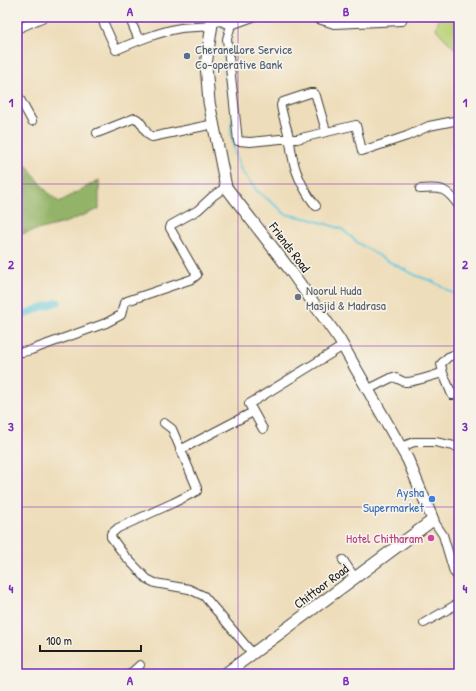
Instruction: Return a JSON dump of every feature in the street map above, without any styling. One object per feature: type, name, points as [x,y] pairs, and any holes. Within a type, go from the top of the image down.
[{"type":"main road","name":"Friends Road","points":[[214,22],[206,65],[209,102],[226,188],[290,270],[343,346],[408,460],[433,520]]},
{"type":"main road","name":"Chittoor Road","points":[[225,674],[433,520]]},
{"type":"street","points":[[17,29],[44,17]]},
{"type":"street","points":[[101,17],[116,50],[139,40],[180,28],[214,22],[230,24],[253,17]]},
{"type":"street","points":[[130,17],[139,40]]},
{"type":"street","points":[[312,17],[334,24],[402,21],[402,17]]},
{"type":"street","points":[[230,24],[227,39],[238,141],[250,142],[290,138],[297,139],[356,124],[362,151],[407,136],[429,126],[459,120]]},
{"type":"street","points":[[316,206],[310,200],[293,161],[290,138],[281,112],[281,105],[284,102],[314,93],[326,131]]},
{"type":"street","points":[[17,94],[32,121]]},
{"type":"street","points":[[97,133],[135,118],[139,120],[147,134],[152,137],[214,124]]},
{"type":"street","points":[[17,352],[31,350],[106,323],[121,315],[124,303],[127,301],[196,277],[197,275],[170,228],[171,225],[198,210],[213,196],[226,188]]},
{"type":"street","points":[[420,189],[437,188],[450,193],[459,206]]},
{"type":"street","points":[[263,430],[249,404],[343,346]]},
{"type":"street","points":[[459,353],[444,360],[441,364],[452,395],[459,394]]},
{"type":"street","points":[[367,390],[393,377],[405,382],[411,382],[443,373]]},
{"type":"street","points":[[180,450],[253,412]]},
{"type":"street","points":[[164,423],[172,428],[197,488],[196,491],[118,528],[111,534],[111,537],[125,556],[147,579],[155,583],[189,589],[204,596],[253,654]]},
{"type":"street","points":[[401,447],[414,442],[435,442],[459,447]]},
{"type":"street","points":[[433,520],[443,535],[454,572],[459,578]]},
{"type":"street","points":[[343,560],[354,578]]},
{"type":"street","points":[[424,623],[459,603]]},
{"type":"street","points":[[130,674],[140,665]]},
{"type":"green space","points":[[439,17],[459,17],[459,47],[454,48],[436,29]]},
{"type":"green space","points":[[17,156],[29,168],[48,193],[59,202],[99,180],[99,209],[64,223],[17,235]]},
{"type":"waterway","points":[[224,25],[224,37]]},
{"type":"waterway","points":[[225,59],[226,81],[230,98]]},
{"type":"waterway","points":[[232,120],[231,133],[234,150],[241,170],[257,191],[285,214],[310,219],[342,229],[358,243],[386,260],[417,276],[432,281],[459,297]]},
{"type":"waterway","points":[[17,318],[58,302]]},
{"type":"waterway","points":[[17,377],[20,399]]},
{"type":"place","name":"Cheranellore Service Co-operative Bank","points":[[187,56]]},
{"type":"place","name":"Noorul Huda Masjid & Madrasa","points":[[298,297]]},
{"type":"place","name":"Aysha Supermarket","points":[[432,499]]},
{"type":"place","name":"Hotel Chitharam","points":[[431,538]]}]
